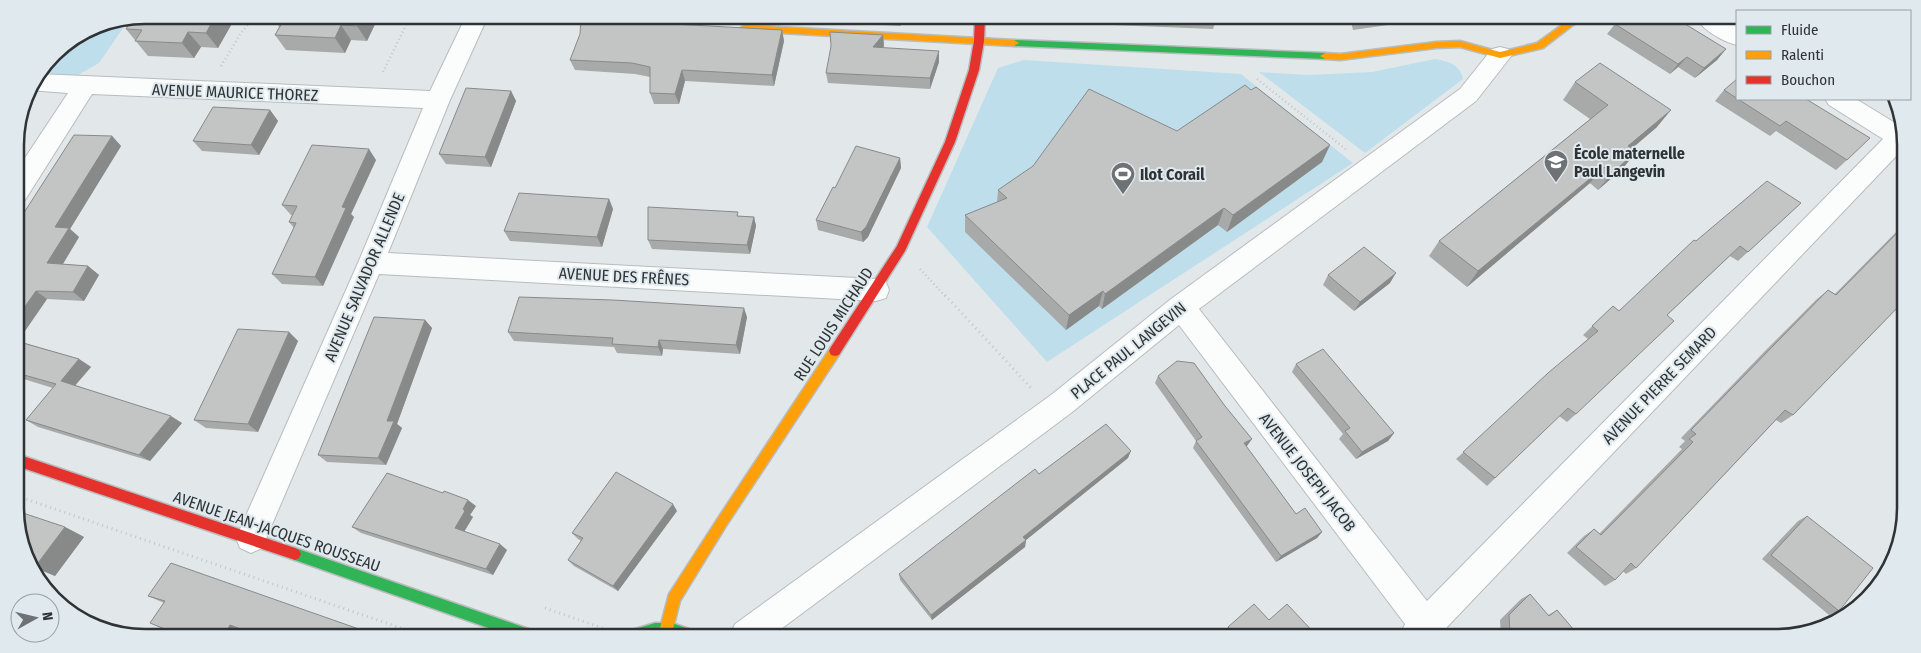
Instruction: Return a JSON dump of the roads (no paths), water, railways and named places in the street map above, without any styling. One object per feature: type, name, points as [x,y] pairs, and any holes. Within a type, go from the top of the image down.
[{"type":"street","name":"AVENUE SALVADOR ALLENDE","points":[[251,538],[371,262],[438,100],[472,24]]},
{"type":"street","name":"RUE LOUIS MICHAUD","points":[[667,628],[674,599],[697,561],[876,290],[901,248],[950,142],[974,70],[980,24]]},
{"type":"street","points":[[731,27],[979,41],[1340,57],[1436,45],[1460,44],[1500,55],[1540,46],[1569,24]]},
{"type":"street","points":[[1716,24],[1736,36]]},
{"type":"street","name":"PLACE PAUL LANGEVIN","points":[[754,629],[1052,411],[1182,307],[1468,95],[1500,55]]},
{"type":"street","name":"AVENUE MAURICE THOREZ","points":[[40,83],[438,100]]},
{"type":"street","points":[[24,181],[85,86]]},
{"type":"street","points":[[1839,100],[1896,134]]},
{"type":"street","name":"AVENUE PIERRE SEMARD","points":[[1430,629],[1897,142]]},
{"type":"street","name":"AVENUE DES FRÊNES","points":[[371,262],[876,290]]},
{"type":"street","name":"AVENUE JOSEPH JACOB","points":[[1182,307],[1423,629]]},
{"type":"street","name":"AVENUE JEAN-JACQUES ROUSSEAU","points":[[24,462],[251,538],[512,629]]},
{"type":"street","points":[[656,629],[667,628]]},
{"type":"place","name":"École maternelle Paul Langevin","points":[[1556,183]]},
{"type":"place","name":"Ilot Corail","points":[[1123,195]]}]
